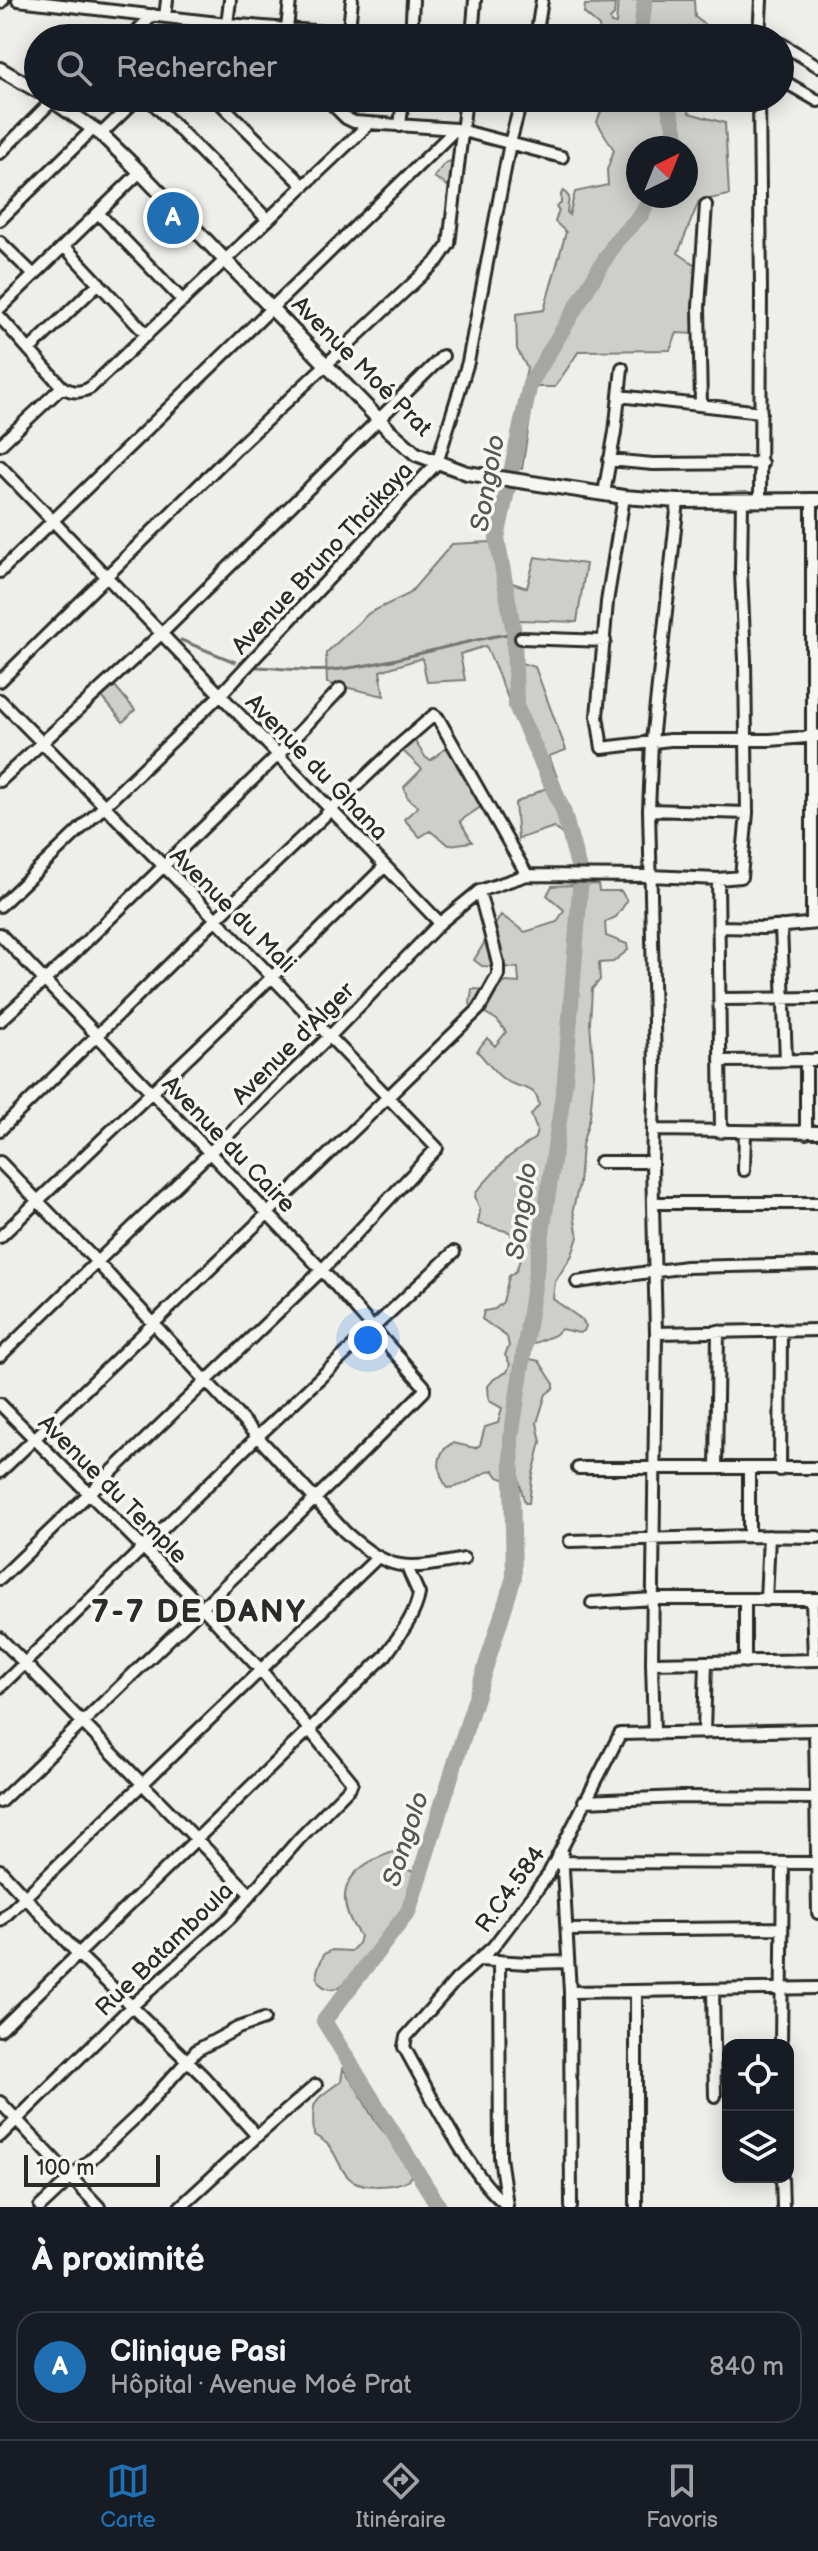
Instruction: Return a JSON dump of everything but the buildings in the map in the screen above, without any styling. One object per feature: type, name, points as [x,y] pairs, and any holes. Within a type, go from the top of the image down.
[{"type":"street","points":[[18,0],[110,5],[159,16],[223,24],[230,0]]},
{"type":"street","points":[[148,24],[159,16],[167,0]]},
{"type":"street","points":[[288,24],[290,0]]},
{"type":"street","points":[[349,24],[352,0]]},
{"type":"street","points":[[412,24],[413,0]]},
{"type":"street","points":[[473,24],[475,0]]},
{"type":"street","points":[[538,24],[542,0]]},
{"type":"street","points":[[761,0],[762,24]]},
{"type":"street","points":[[794,51],[818,66]]},
{"type":"street","points":[[3,75],[24,85]]},
{"type":"street","points":[[794,87],[818,101]]},
{"type":"street","points":[[0,153],[45,112]]},
{"type":"street","name":"Avenue Moé Prat","points":[[73,112],[140,172],[405,446],[424,458],[467,473],[624,497],[678,501],[815,500]]},
{"type":"street","points":[[0,220],[121,112]]},
{"type":"street","points":[[162,112],[268,220]]},
{"type":"street","points":[[229,112],[304,186]]},
{"type":"street","points":[[341,112],[354,122],[368,125],[460,130],[562,157]]},
{"type":"street","points":[[400,126],[402,112]]},
{"type":"street","points":[[0,681],[239,446],[438,260],[449,244],[463,112]]},
{"type":"street","name":"Avenue Bruno Thcikaya","points":[[0,906],[220,695],[437,463],[468,362],[518,112]]},
{"type":"street","points":[[759,112],[760,499]]},
{"type":"street","points":[[0,317],[62,387],[72,392],[90,388],[368,125]]},
{"type":"street","points":[[0,572],[272,307],[460,130]]},
{"type":"street","points":[[0,308],[140,172]]},
{"type":"street","points":[[701,405],[699,307],[706,205]]},
{"type":"street","points":[[98,213],[183,301]]},
{"type":"street","points":[[0,242],[34,275]]},
{"type":"street","points":[[64,246],[147,335]]},
{"type":"street","points":[[29,350],[99,283]]},
{"type":"street","points":[[0,338],[11,328]]},
{"type":"street","points":[[0,781],[161,634],[443,356]]},
{"type":"street","points":[[604,493],[622,368]]},
{"type":"street","points":[[0,445],[62,387]]},
{"type":"street","points":[[619,396],[761,412]]},
{"type":"street","points":[[609,460],[653,464],[762,463]]},
{"type":"street","name":"Avenue du Ghana","points":[[0,466],[440,923]]},
{"type":"street","points":[[624,497],[607,602],[597,716],[601,746],[604,749],[652,741],[815,736]]},
{"type":"street","points":[[720,927],[815,923],[815,500]]},
{"type":"street","points":[[678,501],[652,741],[649,810],[655,1066],[652,1162],[656,1333],[654,1732],[817,1730],[818,1913]]},
{"type":"street","points":[[0,1472],[479,1009],[498,975],[498,963],[479,891],[527,875],[741,877],[747,813],[742,501]]},
{"type":"street","points":[[521,638],[605,641]]},
{"type":"street","points":[[0,1021],[278,755],[340,689]]},
{"type":"street","name":"Avenue du Mali","points":[[0,700],[437,1148],[322,1270]]},
{"type":"street","points":[[0,1130],[216,919],[416,730],[436,716],[527,875]]},
{"type":"street","points":[[649,810],[747,813]]},
{"type":"street","points":[[0,1237],[385,866]]},
{"type":"street","points":[[718,879],[721,1132]]},
{"type":"street","name":"Avenue d'Alger","points":[[0,1356],[329,1037],[440,923],[479,891]]},
{"type":"street","points":[[781,926],[786,1060]]},
{"type":"street","name":"Avenue du Caire","points":[[0,934],[322,1270],[424,1386],[424,1391],[314,1498]]},
{"type":"street","points":[[721,999],[818,998]]},
{"type":"street","points":[[806,1060],[806,1133]]},
{"type":"street","points":[[721,1061],[818,1060]]},
{"type":"street","points":[[654,1130],[818,1132]]},
{"type":"street","points":[[744,1170],[745,1132]]},
{"type":"street","points":[[0,1162],[97,1262],[345,1532],[377,1558],[390,1564],[407,1567],[464,1559]]},
{"type":"street","points":[[600,1162],[652,1162]]},
{"type":"street","points":[[653,1203],[818,1203]]},
{"type":"street","points":[[0,1687],[257,1437],[454,1252]]},
{"type":"street","points":[[577,1282],[700,1267],[818,1264]]},
{"type":"street","points":[[0,1579],[322,1270]]},
{"type":"street","points":[[780,1470],[781,1330]]},
{"type":"street","points":[[656,1333],[818,1330]]},
{"type":"street","points":[[716,1468],[718,1331]]},
{"type":"street","name":"Avenue du Temple","points":[[0,1404],[260,1669],[352,1782],[351,1785]]},
{"type":"street","points":[[578,1468],[818,1468]]},
{"type":"street","points":[[749,1470],[749,1536]]},
{"type":"street","points":[[0,1802],[314,1498]]},
{"type":"street","points":[[766,1600],[769,1536]]},
{"type":"street","points":[[570,1541],[589,1538],[818,1537]]},
{"type":"street","points":[[0,1921],[377,1558]]},
{"type":"street","points":[[0,2030],[385,1656],[414,1612],[419,1594],[407,1567]]},
{"type":"street","points":[[592,1603],[653,1599],[815,1600],[816,1660],[652,1663]]},
{"type":"street","points":[[745,1600],[745,1662]]},
{"type":"street","points":[[0,1638],[250,1894]]},
{"type":"street","points":[[704,1733],[706,1662]]},
{"type":"street","name":"R.C4.584","points":[[507,2205],[486,2186],[404,2047],[406,2037],[456,1980],[493,1947],[563,1857],[584,1801],[620,1734],[654,1732]]},
{"type":"street","name":"Rue Batamboula","points":[[0,2136],[132,2006],[231,1917],[351,1785]]},
{"type":"street","points":[[584,1801],[681,1797],[818,1798]]},
{"type":"street","points":[[571,2207],[570,1992],[563,1857],[817,1863]]},
{"type":"street","points":[[781,2039],[783,1864]]},
{"type":"street","points":[[0,1870],[257,2136]]},
{"type":"street","points":[[567,1930],[781,1928]]},
{"type":"street","points":[[480,1960],[568,1962]]},
{"type":"street","points":[[499,1961],[500,2157],[507,2205]]},
{"type":"street","points":[[570,1992],[818,1988]]},
{"type":"street","points":[[713,1990],[715,2096]]},
{"type":"street","points":[[636,1991],[636,2207]]},
{"type":"street","points":[[40,2207],[137,2116],[186,2060],[209,2043],[264,2019]]},
{"type":"street","points":[[180,2207],[316,2085]]},
{"type":"street","points":[[0,2102],[99,2207]]},
{"type":"street","points":[[782,2183],[783,2207]]},
{"type":"shaded area","points":[[618,0],[694,0],[695,17],[704,24],[616,24]]},
{"type":"shaded area","points":[[615,4],[611,23],[616,24],[597,24],[584,13],[585,5]]},
{"type":"shaded area","points":[[601,112],[689,112],[725,123],[729,195],[698,203],[698,136],[626,136],[626,208],[696,208],[678,253],[698,267],[694,334],[677,333],[670,350],[579,351],[555,387],[535,387],[522,469],[508,464],[527,368],[517,349],[516,314],[544,310],[566,232],[555,222],[561,194],[564,191],[569,197],[569,215],[575,192],[608,185],[607,170],[614,150],[597,122]]},
{"type":"shaded area","points":[[457,159],[451,188],[434,177],[445,163]]},
{"type":"shaded area","points":[[491,542],[498,578],[527,588],[535,557],[586,564],[577,622],[519,620],[521,663],[535,667],[566,750],[549,756],[563,793],[582,863],[575,864],[566,838],[554,827],[518,839],[515,803],[546,788],[486,646],[460,654],[465,680],[427,682],[422,658],[380,671],[384,696],[327,683],[326,653],[369,613],[409,594],[452,544]]},
{"type":"shaded area","points":[[115,686],[135,710],[123,722],[102,697]]},
{"type":"shaded area","points":[[414,740],[426,758],[431,760],[452,743],[482,800],[479,808],[460,821],[472,842],[449,845],[430,831],[420,837],[404,819],[418,807],[407,797],[404,787],[422,769],[403,751]]},
{"type":"shaded area","points":[[598,884],[599,891],[621,891],[627,901],[616,917],[605,922],[606,936],[627,944],[628,950],[613,962],[599,963],[600,980],[592,989],[590,1023],[594,1073],[590,1117],[582,1145],[579,1184],[573,1209],[578,1237],[572,1255],[555,1282],[553,1299],[586,1326],[579,1333],[561,1329],[528,1349],[530,1359],[539,1361],[554,1388],[546,1394],[537,1423],[541,1442],[529,1503],[525,1503],[515,1441],[524,1383],[524,1358],[571,1076],[574,1007],[566,1013],[557,1121],[550,1167],[543,1187],[541,1228],[510,1432],[508,1459],[513,1483],[498,1477],[493,1470],[448,1488],[439,1464],[443,1452],[453,1443],[475,1448],[480,1445],[485,1427],[498,1423],[502,1408],[489,1401],[488,1386],[507,1372],[510,1364],[505,1355],[509,1346],[507,1337],[482,1319],[484,1311],[495,1309],[503,1302],[509,1276],[516,1271],[521,1257],[510,1232],[478,1224],[480,1210],[475,1196],[506,1159],[535,1138],[537,1130],[531,1115],[539,1105],[538,1098],[531,1090],[501,1077],[477,1051],[487,1038],[495,1046],[506,1032],[497,1020],[470,1004],[472,989],[494,990],[506,982],[519,983],[518,968],[482,966],[474,960],[501,915],[525,932],[557,922],[564,910],[547,895],[552,886]]},
{"type":"shaded area","points":[[412,1847],[406,1862],[407,1870],[417,1872],[402,1915],[348,1979],[338,1988],[325,1988],[317,1977],[324,1954],[332,1950],[351,1951],[358,1944],[360,1936],[349,1917],[345,1901],[353,1876],[377,1858]]},
{"type":"shaded area","points":[[343,2069],[377,2124],[409,2159],[412,2173],[407,2180],[380,2186],[353,2181],[345,2174],[329,2146],[314,2135],[316,2102],[341,2081]]},
{"type":"waterway","name":"Songolo","points":[[642,24],[645,0]]},
{"type":"waterway","name":"Songolo","points":[[670,112],[677,136]]},
{"type":"waterway","name":"Songolo","points":[[439,2207],[324,2021],[408,1912],[514,1577],[511,1438],[565,1081],[581,877],[563,810],[516,706],[514,633],[497,538],[530,384],[616,241],[645,208]]},
{"type":"waterway","points":[[257,667],[314,671],[355,667],[514,633]]},
{"type":"waterway","points":[[181,640],[235,662]]},
{"type":"place","name":"Clinique Pasi","points":[[173,218]]},
{"type":"district","name":"7-7 DE DANY","points":[[199,1611]]}]
